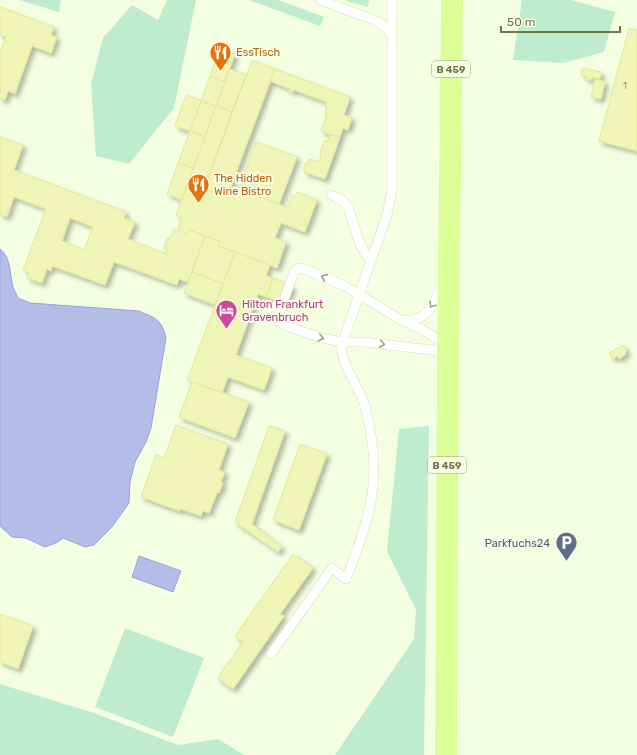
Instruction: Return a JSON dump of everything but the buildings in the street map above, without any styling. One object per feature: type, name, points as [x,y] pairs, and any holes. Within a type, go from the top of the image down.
[{"type":"main road","name":"B 459","points":[[446,755],[448,348],[452,0]]},
{"type":"lane","points":[[320,0],[377,21],[384,26],[392,36]]},
{"type":"lane","points":[[271,654],[332,568],[346,579],[361,540],[370,509],[372,493],[371,444],[362,396],[342,352],[343,342],[387,215],[392,189],[392,0]]},
{"type":"lane","points":[[331,195],[342,200],[348,207],[360,244],[371,260]]},
{"type":"lane","points":[[302,268],[345,286],[401,320],[423,330],[448,348],[343,342],[321,338],[284,325],[280,322],[279,314],[294,272],[297,269],[302,268]]},
{"type":"lane","points":[[401,320],[418,320],[430,310],[449,271]]},
{"type":"green space","points":[[19,0],[61,0],[59,12]]},
{"type":"green space","points":[[167,0],[196,0],[174,108],[129,164],[96,156],[91,84],[103,38],[132,5],[158,20]]},
{"type":"green space","points":[[249,0],[278,0],[324,17],[320,26]]},
{"type":"green space","points":[[344,0],[369,0],[368,7]]},
{"type":"green space","points":[[522,0],[571,0],[615,12],[604,52],[563,63],[513,60]]},
{"type":"green space","points":[[429,426],[424,755],[335,755],[414,639],[416,610],[387,551],[399,429]]},
{"type":"green space","points":[[125,628],[204,658],[173,737],[95,707]]},
{"type":"green space","points":[[0,684],[94,713],[178,745],[218,739],[244,755],[0,755]]},
{"type":"water","points":[[0,249],[8,260],[13,286],[18,298],[30,303],[139,311],[160,323],[166,338],[151,428],[146,442],[135,462],[130,482],[129,503],[112,527],[94,545],[85,547],[63,538],[56,543],[45,547],[26,538],[12,537],[0,526]]},
{"type":"water","points":[[139,556],[181,571],[173,592],[132,577]]},
{"type":"place","name":"EssTisch","points":[[220,72]]},
{"type":"place","name":"The Hidden Wine Bistro","points":[[198,204]]},
{"type":"place","name":"Hilton Frankfurt Gravenbruch","points":[[226,330]]},
{"type":"place","name":"Parkfuchs24","points":[[566,562]]}]
